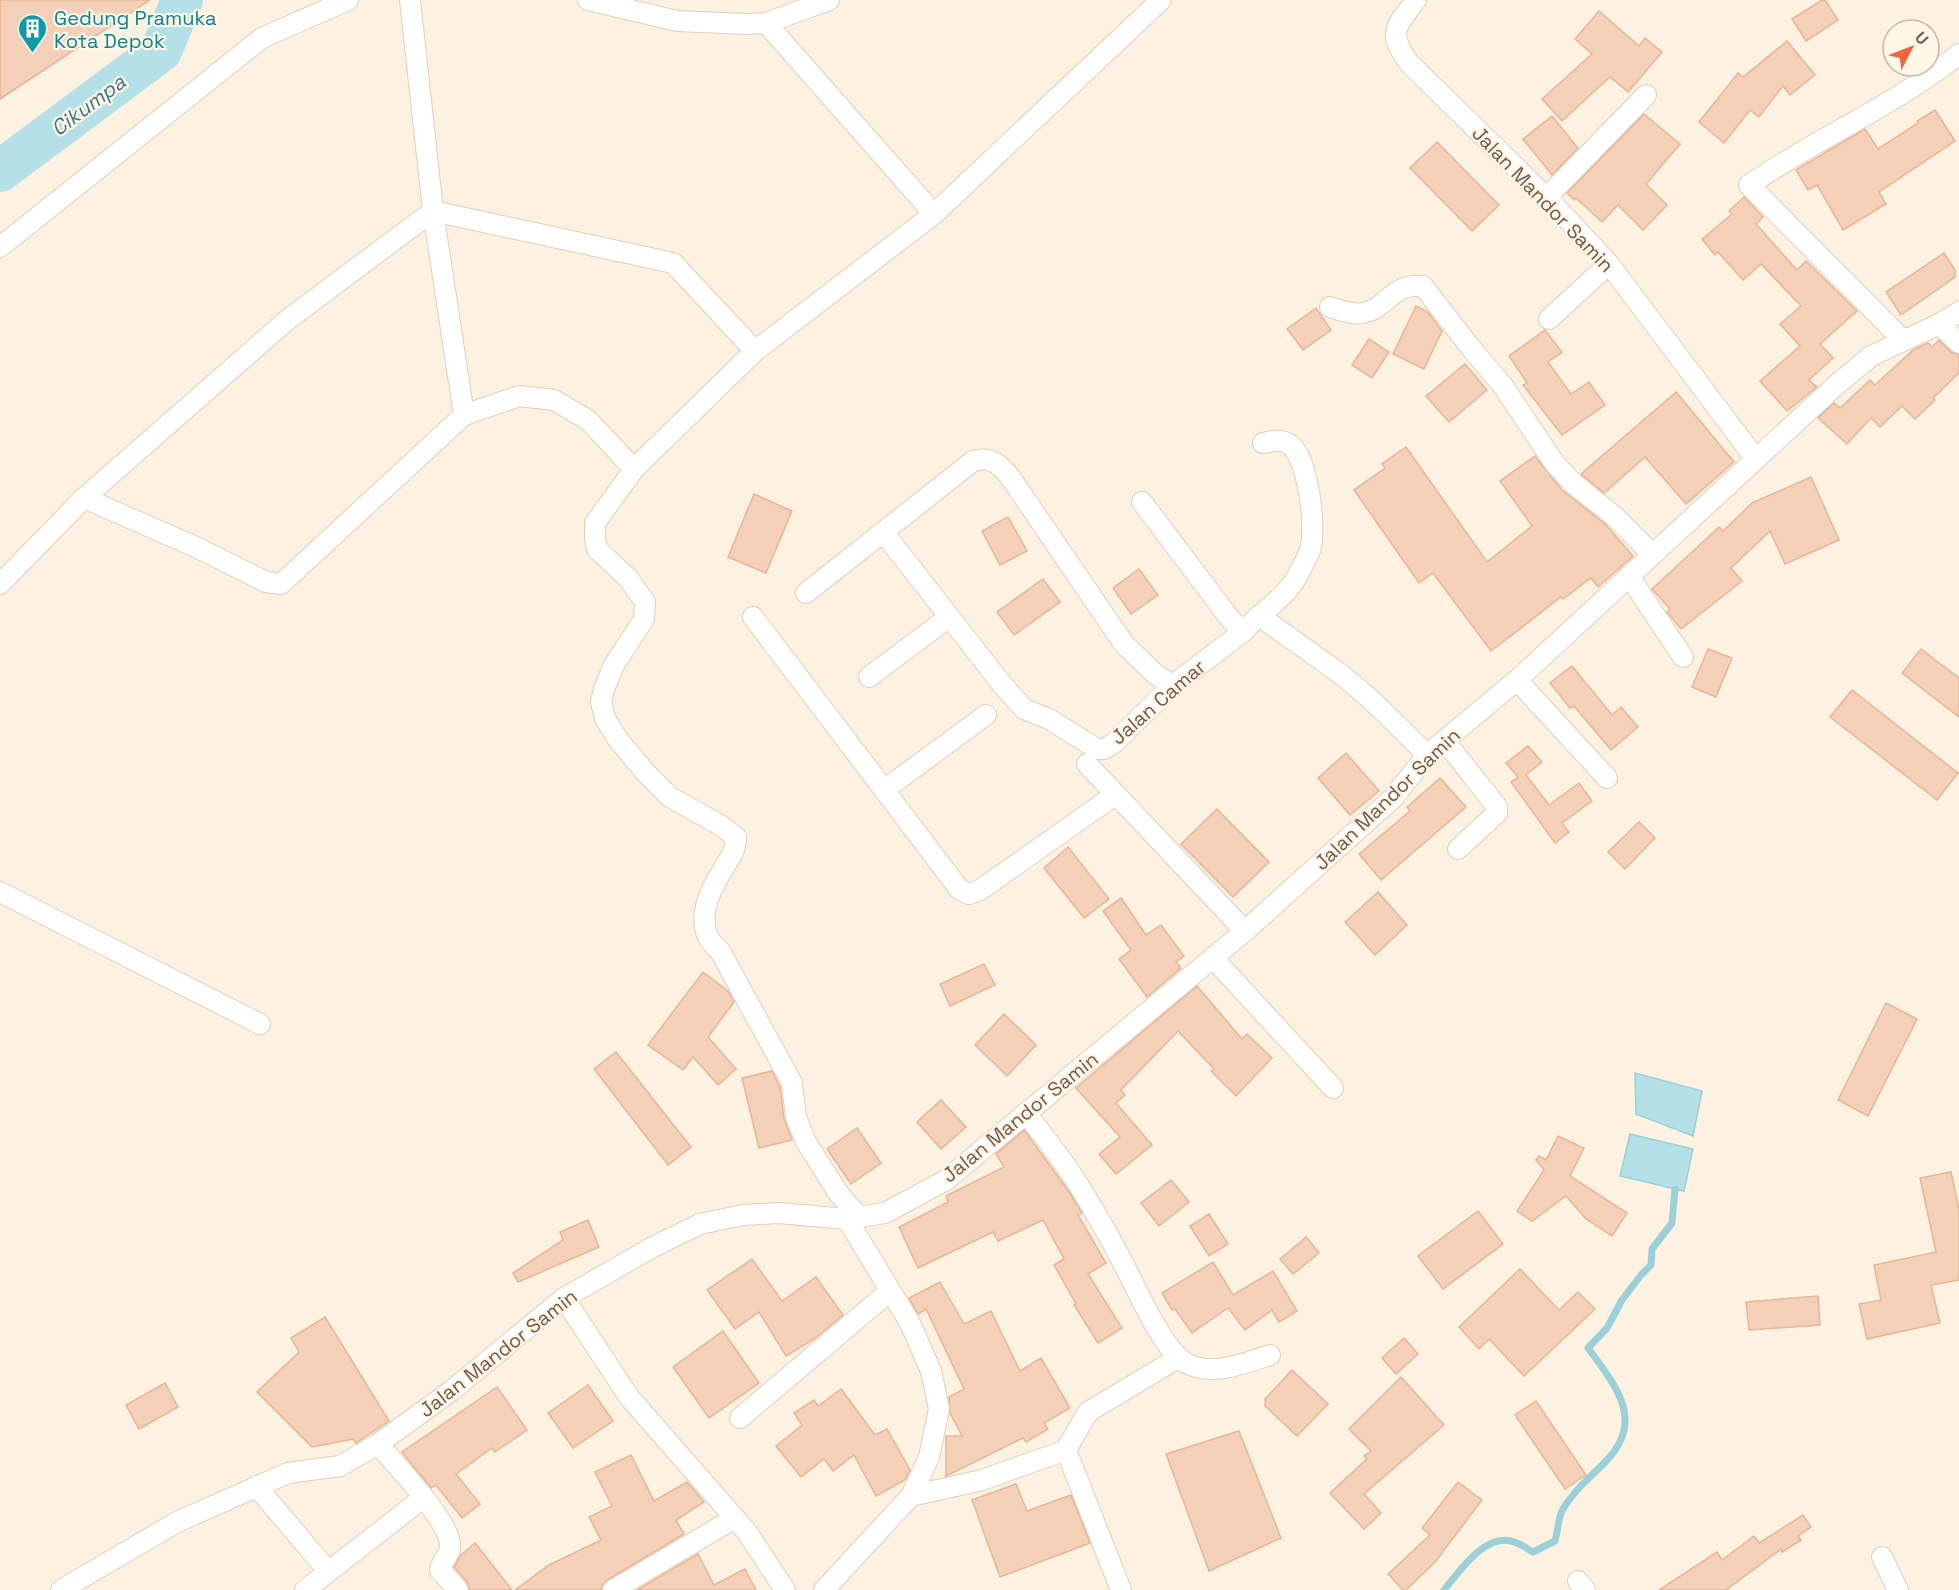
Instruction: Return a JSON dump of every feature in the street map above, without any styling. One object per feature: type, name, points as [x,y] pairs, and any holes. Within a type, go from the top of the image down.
[{"type":"street","points":[[0,247],[262,38],[348,0]]},
{"type":"street","points":[[410,0],[433,211],[464,415]]},
{"type":"street","points":[[588,0],[677,21],[766,23],[829,0]]},
{"type":"street","points":[[824,1590],[911,1496],[929,1457],[939,1409],[931,1371],[910,1323],[853,1218],[806,1142],[796,1117],[792,1083],[720,951],[708,938],[703,918],[709,896],[736,849],[736,837],[720,825],[670,797],[617,738],[605,718],[602,702],[604,689],[614,665],[644,619],[645,602],[628,578],[597,549],[595,523],[634,469],[755,351],[934,214],[1161,0]]},
{"type":"street","name":"Jalan Mandor Samin","points":[[1416,0],[1399,24],[1395,36],[1398,47],[1409,63],[1546,198],[1608,264],[1755,458]]},
{"type":"street","points":[[766,23],[934,214]]},
{"type":"street","points":[[1903,340],[1749,185],[1776,166],[1911,88],[1959,54]]},
{"type":"street","points":[[1546,198],[1646,95]]},
{"type":"street","points":[[0,584],[84,498],[286,321],[433,211],[673,263],[755,351]]},
{"type":"street","points":[[1549,319],[1608,264]]},
{"type":"street","points":[[1330,307],[1361,313],[1374,309],[1399,289],[1414,285],[1423,286],[1503,386],[1555,464],[1574,483],[1614,515],[1652,554]]},
{"type":"street","name":"Jalan Mandor Samin","points":[[61,1590],[177,1522],[256,1486],[288,1473],[340,1466],[378,1444],[451,1391],[564,1298],[700,1224],[743,1215],[779,1213],[853,1218],[885,1213],[946,1180],[1245,931],[1393,798],[1427,755],[1517,680],[1755,458],[1871,356],[1959,312]]},
{"type":"street","points":[[1939,324],[1959,343]]},
{"type":"street","points":[[84,498],[198,548],[266,582],[281,584],[464,415],[519,396],[554,400],[588,420],[634,469]]},
{"type":"street","name":"Jalan Camar","points":[[884,533],[1001,683],[1024,709],[1049,719],[1097,749],[1104,749],[1114,743],[1173,685],[1244,631],[1253,620],[1278,601],[1296,578],[1310,548],[1313,521],[1311,501],[1299,457],[1291,445],[1278,440],[1263,443]]},
{"type":"street","points":[[806,593],[973,461],[982,458],[992,459],[1010,477],[1124,644],[1156,675],[1173,685]]},
{"type":"street","points":[[1142,502],[1231,620],[1244,631]]},
{"type":"street","points":[[1629,576],[1683,657]]},
{"type":"street","points":[[1260,616],[1291,641],[1329,665],[1382,710],[1427,755]]},
{"type":"street","points":[[753,617],[960,890],[969,894],[980,890],[1115,795]]},
{"type":"street","points":[[869,677],[949,617]]},
{"type":"street","points":[[1517,680],[1607,778]]},
{"type":"street","points":[[884,790],[986,715]]},
{"type":"street","points":[[1445,741],[1497,807],[1497,813],[1458,849]]},
{"type":"street","points":[[1087,765],[1245,931]]},
{"type":"street","points":[[0,892],[260,1024]]},
{"type":"street","points":[[1213,958],[1333,1088]]},
{"type":"street","points":[[1026,1113],[1078,1184],[1154,1322],[1178,1358],[1187,1364],[1209,1369],[1231,1367],[1270,1355]]},
{"type":"street","points":[[740,1418],[891,1291]]},
{"type":"street","points":[[564,1298],[630,1397],[735,1518],[785,1590]]},
{"type":"street","points":[[911,1496],[982,1480],[1066,1450],[1088,1412],[1178,1358]]},
{"type":"street","points":[[378,1444],[446,1529],[450,1539],[449,1553],[442,1562],[440,1570],[458,1590]]},
{"type":"street","points":[[1066,1450],[1121,1590]]},
{"type":"street","points":[[256,1486],[328,1571]]},
{"type":"street","points":[[305,1590],[423,1498]]},
{"type":"street","points":[[613,1590],[735,1518]]},
{"type":"street","points":[[1882,1557],[1898,1590]]},
{"type":"water","points":[[1635,1073],[1702,1091],[1693,1136],[1636,1114]]},
{"type":"water","points":[[1630,1134],[1693,1149],[1684,1191],[1620,1176]]},
{"type":"building","name":"Gedung Pramuka Kota Depok","points":[[0,0],[150,0],[0,99]]},
{"type":"building","points":[[1825,0],[1838,20],[1806,41],[1792,19]]},
{"type":"building","points":[[1599,11],[1639,46],[1645,38],[1662,52],[1628,92],[1610,77],[1562,121],[1542,99],[1592,54],[1575,39]]},
{"type":"building","points":[[1787,41],[1815,75],[1790,95],[1783,86],[1759,117],[1750,110],[1724,143],[1699,122],[1738,73],[1743,77]]},
{"type":"building","points":[[1935,110],[1955,141],[1879,192],[1886,204],[1843,230],[1817,185],[1808,190],[1796,170],[1865,129],[1878,149]]},
{"type":"building","points":[[1644,114],[1680,144],[1646,184],[1667,205],[1643,230],[1618,205],[1602,222],[1576,198],[1574,200],[1567,193]]},
{"type":"building","points":[[1552,116],[1578,148],[1552,175],[1523,139]]},
{"type":"building","points":[[1437,142],[1499,205],[1472,231],[1410,168]]},
{"type":"building","points":[[1744,197],[1763,217],[1756,224],[1797,270],[1806,261],[1857,311],[1820,344],[1833,358],[1809,380],[1817,387],[1787,411],[1760,381],[1800,346],[1780,324],[1801,306],[1761,264],[1743,280],[1718,252],[1715,255],[1702,239],[1732,214],[1729,211]]},
{"type":"building","points":[[1944,253],[1955,270],[1955,277],[1901,315],[1886,292]]},
{"type":"building","points":[[1416,306],[1428,312],[1442,331],[1424,369],[1393,354]]},
{"type":"building","points":[[1316,308],[1331,330],[1303,350],[1287,329]]},
{"type":"building","points":[[1545,330],[1562,352],[1548,362],[1571,394],[1589,382],[1605,405],[1562,435],[1523,385],[1527,383],[1509,356]]},
{"type":"building","points":[[1369,339],[1389,352],[1372,378],[1352,365]]},
{"type":"building","points":[[1939,340],[1951,352],[1959,355],[1959,373],[1915,419],[1902,406],[1880,427],[1871,418],[1847,444],[1818,418],[1834,403],[1840,408],[1870,380],[1875,385],[1913,350],[1928,343],[1932,347]]},
{"type":"building","points":[[1465,364],[1487,390],[1449,422],[1426,396]]},
{"type":"building","points":[[1676,392],[1734,462],[1686,504],[1645,457],[1604,493],[1581,474]]},
{"type":"building","points":[[1406,447],[1487,562],[1532,526],[1500,481],[1535,456],[1562,490],[1605,524],[1633,556],[1598,587],[1591,578],[1563,599],[1561,597],[1491,651],[1433,573],[1419,583],[1354,490],[1385,468],[1382,464]]},
{"type":"building","points":[[1811,477],[1839,540],[1785,564],[1770,531],[1731,568],[1742,581],[1681,629],[1667,612],[1670,609],[1652,589],[1719,527],[1723,531],[1752,503]]},
{"type":"building","points":[[754,494],[792,511],[766,573],[728,557]]},
{"type":"building","points":[[1008,517],[1027,551],[1000,565],[982,531]]},
{"type":"building","points":[[1139,569],[1158,595],[1131,614],[1113,588]]},
{"type":"building","points":[[1043,579],[1060,602],[1014,635],[997,612]]},
{"type":"building","points":[[1708,649],[1732,658],[1716,697],[1692,687]]},
{"type":"building","points":[[1921,649],[1959,678],[1959,717],[1902,673]]},
{"type":"building","points":[[1572,666],[1612,715],[1621,707],[1638,727],[1611,750],[1574,706],[1570,708],[1550,683]]},
{"type":"building","points":[[1852,690],[1958,773],[1937,800],[1830,717]]},
{"type":"building","points":[[1528,746],[1542,762],[1526,775],[1549,805],[1579,783],[1592,801],[1562,823],[1569,832],[1555,843],[1511,782],[1518,777],[1506,763]]},
{"type":"building","points":[[1346,753],[1379,791],[1350,815],[1318,778]]},
{"type":"building","points":[[1440,778],[1466,807],[1381,880],[1359,854],[1410,811],[1407,807]]},
{"type":"building","points":[[1217,809],[1269,862],[1233,897],[1181,844]]},
{"type":"building","points":[[1639,822],[1655,838],[1625,869],[1608,852]]},
{"type":"building","points":[[1068,847],[1109,899],[1084,918],[1044,868]]},
{"type":"building","points":[[1378,892],[1407,925],[1375,955],[1345,922]]},
{"type":"building","points":[[1121,898],[1146,935],[1161,925],[1184,956],[1176,962],[1181,968],[1147,997],[1119,959],[1131,950],[1103,911]]},
{"type":"building","points":[[984,964],[995,985],[950,1006],[940,984]]},
{"type":"building","points":[[703,972],[728,991],[734,1002],[708,1037],[736,1069],[718,1085],[693,1057],[683,1070],[648,1045]]},
{"type":"building","points":[[1197,986],[1242,1039],[1247,1034],[1272,1058],[1236,1096],[1211,1071],[1214,1069],[1178,1031],[1121,1090],[1125,1095],[1116,1103],[1152,1145],[1116,1174],[1099,1154],[1120,1137],[1076,1088]]},
{"type":"building","points":[[1886,1003],[1917,1019],[1868,1116],[1838,1100]]},
{"type":"building","points":[[1004,1014],[1036,1045],[1007,1076],[975,1045]]},
{"type":"building","points":[[616,1052],[691,1147],[668,1165],[594,1069]]},
{"type":"building","points":[[772,1071],[780,1087],[784,1119],[792,1140],[759,1148],[742,1078]]},
{"type":"building","points":[[941,1100],[966,1127],[941,1149],[917,1122]]},
{"type":"building","points":[[857,1128],[881,1163],[851,1184],[827,1149]]},
{"type":"building","points":[[1024,1130],[1070,1193],[1082,1213],[1078,1215],[1106,1263],[1088,1274],[1122,1328],[1098,1343],[1074,1305],[1076,1304],[1054,1265],[1064,1259],[1043,1220],[998,1241],[993,1232],[918,1268],[899,1227],[948,1202],[946,1196],[1004,1167],[996,1154]]},
{"type":"building","points":[[1558,1136],[1584,1148],[1570,1176],[1627,1213],[1612,1236],[1586,1219],[1566,1196],[1532,1221],[1517,1211],[1544,1170],[1536,1160],[1539,1156],[1546,1160]]},
{"type":"building","points":[[1951,1172],[1959,1209],[1959,1280],[1931,1285],[1940,1323],[1867,1339],[1859,1304],[1881,1300],[1874,1265],[1936,1252],[1920,1178]]},
{"type":"building","points":[[1171,1180],[1189,1202],[1159,1226],[1141,1203]]},
{"type":"building","points":[[1478,1211],[1503,1244],[1443,1289],[1418,1256]]},
{"type":"building","points":[[1209,1214],[1228,1244],[1209,1256],[1190,1226]]},
{"type":"building","points":[[588,1220],[599,1247],[518,1282],[513,1273],[563,1240],[560,1232]]},
{"type":"building","points":[[1306,1237],[1319,1253],[1293,1274],[1280,1259]]},
{"type":"building","points":[[752,1259],[782,1301],[816,1277],[843,1315],[814,1339],[786,1356],[759,1312],[735,1329],[707,1290]]},
{"type":"building","points":[[1213,1262],[1233,1295],[1273,1271],[1297,1311],[1279,1322],[1272,1310],[1245,1330],[1228,1308],[1192,1333],[1175,1309],[1172,1310],[1162,1293]]},
{"type":"building","points":[[1520,1269],[1559,1310],[1578,1292],[1595,1309],[1524,1376],[1489,1339],[1479,1349],[1459,1327]]},
{"type":"building","points":[[940,1282],[964,1324],[991,1311],[1020,1371],[1041,1358],[1070,1408],[1044,1423],[1048,1429],[1026,1442],[1023,1438],[946,1476],[946,1436],[962,1436],[950,1413],[949,1397],[964,1389],[926,1309],[918,1314],[909,1298]]},
{"type":"building","points":[[1818,1296],[1820,1325],[1749,1330],[1746,1302]]},
{"type":"building","points":[[325,1317],[389,1421],[356,1443],[353,1439],[312,1447],[257,1392],[299,1352],[291,1338]]},
{"type":"building","points":[[723,1331],[759,1383],[709,1418],[673,1367]]},
{"type":"building","points":[[1404,1338],[1418,1354],[1396,1374],[1382,1358]]},
{"type":"building","points":[[1292,1370],[1328,1404],[1297,1436],[1265,1406],[1265,1399]]},
{"type":"building","points":[[1401,1377],[1444,1425],[1364,1494],[1381,1513],[1364,1529],[1330,1493],[1367,1459],[1364,1456],[1371,1451],[1349,1429]]},
{"type":"building","points":[[165,1383],[178,1407],[139,1429],[126,1405]]},
{"type":"building","points":[[588,1385],[613,1421],[573,1448],[548,1413]]},
{"type":"building","points":[[497,1387],[527,1430],[495,1452],[492,1448],[456,1474],[480,1504],[462,1518],[436,1485],[431,1488],[402,1452]]},
{"type":"building","points":[[841,1389],[875,1435],[887,1429],[910,1470],[905,1480],[876,1496],[854,1455],[833,1471],[824,1459],[801,1477],[776,1446],[802,1425],[794,1413],[814,1400],[818,1406]]},
{"type":"building","points":[[1536,1401],[1586,1475],[1565,1489],[1515,1415]]},
{"type":"building","points":[[1239,1431],[1281,1538],[1209,1571],[1166,1454]]},
{"type":"building","points":[[631,1455],[654,1501],[687,1482],[704,1502],[676,1520],[684,1534],[607,1580],[601,1590],[515,1590],[549,1565],[601,1540],[589,1517],[612,1506],[595,1472]]},
{"type":"building","points":[[1458,1482],[1482,1500],[1435,1562],[1406,1590],[1403,1590],[1388,1574],[1430,1535],[1422,1528]]},
{"type":"building","points":[[1016,1484],[1027,1511],[1071,1495],[1090,1543],[1000,1577],[972,1500]]},
{"type":"building","points":[[1803,1515],[1811,1527],[1798,1536],[1801,1540],[1782,1552],[1781,1549],[1726,1590],[1659,1590],[1717,1552],[1722,1560],[1754,1536],[1759,1543]]},
{"type":"building","points":[[475,1543],[512,1590],[470,1590],[467,1582],[454,1567],[461,1555]]},
{"type":"building","points":[[698,1554],[714,1585],[745,1569],[756,1590],[637,1590]]},
{"type":"waterway","name":"Cikumpa","points":[[0,171],[161,51],[182,0]]},
{"type":"waterway","points":[[1444,1590],[1473,1556],[1491,1543],[1501,1540],[1511,1541],[1533,1552],[1555,1541],[1560,1516],[1567,1502],[1618,1446],[1624,1431],[1625,1417],[1622,1403],[1608,1376],[1588,1348],[1607,1328],[1622,1300],[1651,1265],[1652,1249],[1672,1223],[1675,1189]]},
{"type":"place","name":"Gedung Pramuka Kota Depok","points":[[33,54]]}]
